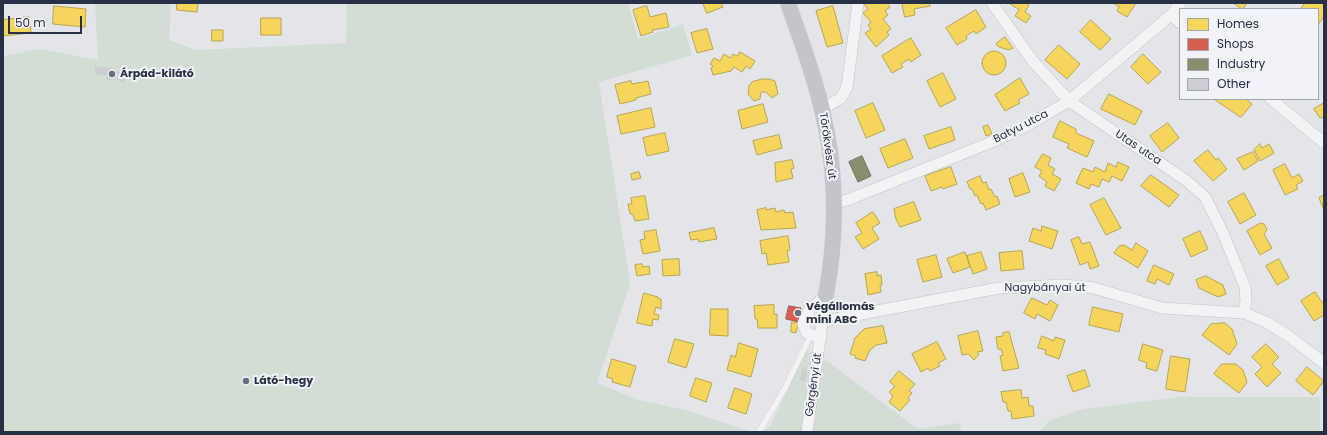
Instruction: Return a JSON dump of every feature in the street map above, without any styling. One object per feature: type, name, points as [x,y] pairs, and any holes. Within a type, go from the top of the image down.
[{"type":"street","name":"Törökvész út","points":[[788,3],[822,109],[831,161],[833,204],[831,263],[826,294],[824,321],[816,336]]},
{"type":"street","points":[[822,109],[841,98],[847,87],[858,3]]},
{"type":"street","name":"Utas utca","points":[[992,3],[1032,60],[1069,101],[1187,181],[1205,197],[1223,233],[1245,287],[1246,300],[1244,313]]},
{"type":"street","name":"Batyu utca","points":[[833,204],[850,199],[999,139],[1028,125],[1069,101],[1171,15],[1180,3]]},
{"type":"street","points":[[1171,15],[1179,22]]},
{"type":"street","points":[[1272,100],[1324,143]]},
{"type":"street","name":"Nagybányai út","points":[[824,321],[977,291],[999,288],[1064,285],[1094,288],[1162,308],[1244,313],[1266,322],[1288,335],[1324,363]]},
{"type":"street","points":[[816,336],[807,333],[803,324],[809,310],[826,294]]},
{"type":"street","name":"Görgényi út","points":[[807,432],[816,336]]},
{"type":"lane","name":"Törökvész út","points":[[759,432],[816,336]]},
{"type":"shaded area","points":[[95,3],[165,3],[171,6],[169,40],[196,50],[346,43],[347,3],[628,3],[638,39],[683,24],[692,55],[599,82],[630,283],[597,383],[639,400],[689,411],[752,432],[3,432],[3,56],[40,49],[98,60]],"holes":[[[95,66],[111,68],[127,75],[123,83],[115,79],[113,81],[107,76],[95,74]]]},
{"type":"shaded area","points":[[806,349],[827,361],[918,429],[960,423],[961,432],[763,432],[771,425]]},
{"type":"shaded area","points":[[1180,397],[1320,397],[1320,432],[1039,432],[1050,420],[1083,409]]},
{"type":"building: Homes","points":[[177,3],[198,3],[197,12],[177,10]]},
{"type":"building: Homes","points":[[703,3],[721,3],[723,7],[707,13]]},
{"type":"building: Homes","points":[[887,3],[890,7],[885,11],[888,15],[883,19],[891,29],[887,32],[889,35],[876,47],[865,33],[871,29],[868,25],[871,22],[863,13],[868,9],[864,4]]},
{"type":"building: Homes","points":[[902,3],[930,3],[930,6],[914,9],[915,15],[905,17]]},
{"type":"building: Homes","points":[[1009,3],[1026,3],[1029,5],[1025,12],[1031,16],[1026,23],[1015,16],[1019,10]]},
{"type":"building: Homes","points":[[1113,3],[1136,3],[1127,17],[1117,11],[1119,7]]},
{"type":"building: Homes","points":[[1233,3],[1247,3],[1244,8]]},
{"type":"building: Homes","points":[[1305,3],[1324,3],[1324,16],[1319,24],[1319,8],[1302,8]]},
{"type":"building: Homes","points":[[54,6],[86,9],[85,27],[53,24]]},
{"type":"building: Homes","points":[[647,6],[650,17],[666,13],[669,27],[652,30],[653,32],[641,36],[633,10]]},
{"type":"building: Homes","points":[[833,6],[843,43],[827,47],[816,11]]},
{"type":"building: Homes","points":[[976,10],[986,27],[976,34],[974,31],[966,36],[967,39],[957,45],[946,28]]},
{"type":"building: Homes","points":[[29,17],[31,33],[3,36],[3,20]]},
{"type":"building: Homes","points":[[261,18],[281,18],[281,35],[261,35]]},
{"type":"building: Homes","points":[[1091,20],[1111,39],[1100,50],[1080,32]]},
{"type":"building: Homes","points":[[707,29],[713,49],[697,53],[691,33]]},
{"type":"building: Homes","points":[[212,30],[223,30],[223,41],[212,41]]},
{"type":"building: Homes","points":[[1005,37],[1013,48],[1009,50],[999,47],[996,44]]},
{"type":"building: Homes","points":[[911,38],[921,55],[911,62],[909,59],[901,64],[903,67],[892,73],[882,56]]},
{"type":"building: Homes","points":[[1059,45],[1080,64],[1067,79],[1045,60]]},
{"type":"building: Homes","points":[[994,51],[1003,54],[1006,63],[1003,72],[994,75],[985,72],[982,63],[985,54]]},
{"type":"building: Homes","points":[[740,52],[755,61],[750,69],[746,66],[742,72],[734,67],[731,71],[713,75],[711,68],[713,66],[710,64],[714,58],[720,61],[724,54],[730,58],[733,54],[737,56]]},
{"type":"building: Homes","points":[[1143,54],[1161,72],[1148,84],[1131,67]]},
{"type":"building: Homes","points":[[943,73],[956,99],[940,107],[927,81]]},
{"type":"building: Homes","points":[[1020,78],[1029,94],[1018,100],[1020,103],[1005,111],[995,95]]},
{"type":"building: Homes","points":[[762,79],[775,81],[778,94],[772,98],[766,92],[761,92],[760,99],[754,101],[748,94],[749,86],[752,82]]},
{"type":"building: Homes","points":[[631,81],[632,84],[648,81],[651,94],[620,104],[615,85]]},
{"type":"building: Homes","points":[[1109,94],[1142,111],[1135,125],[1101,109]]},
{"type":"building: Homes","points":[[1216,100],[1247,100],[1252,104],[1241,117]]},
{"type":"building: Homes","points":[[873,103],[885,130],[866,138],[855,111]]},
{"type":"building: Homes","points":[[1324,103],[1324,117],[1320,118],[1314,109]]},
{"type":"building: Homes","points":[[763,104],[768,122],[742,129],[738,111]]},
{"type":"building: Homes","points":[[651,108],[655,127],[621,134],[617,116]]},
{"type":"building: Homes","points":[[1060,121],[1076,129],[1076,133],[1094,141],[1087,157],[1067,148],[1069,144],[1053,137]]},
{"type":"building: Homes","points":[[1168,123],[1179,138],[1162,152],[1150,136]]},
{"type":"building: Homes","points":[[988,125],[992,134],[986,136],[983,127]]},
{"type":"building: Homes","points":[[951,127],[955,140],[929,149],[924,136]]},
{"type":"building: Homes","points":[[665,133],[669,151],[647,156],[643,138]]},
{"type":"building: Homes","points":[[779,135],[782,148],[757,155],[753,141]]},
{"type":"building: Homes","points":[[905,139],[913,158],[888,168],[880,149]]},
{"type":"building: Homes","points":[[1260,144],[1262,148],[1269,144],[1274,153],[1260,161],[1254,150]]},
{"type":"building: Homes","points":[[1208,150],[1216,160],[1218,158],[1227,169],[1213,181],[1194,161]]},
{"type":"building: Homes","points":[[1253,152],[1258,161],[1244,170],[1237,159]]},
{"type":"building: Homes","points":[[1043,154],[1051,158],[1048,165],[1055,169],[1052,174],[1061,179],[1054,191],[1045,186],[1047,182],[1039,176],[1042,171],[1035,167]]},
{"type":"building: Homes","points":[[792,160],[794,168],[791,169],[793,178],[776,182],[775,163]]},
{"type":"building: Homes","points":[[1118,162],[1129,167],[1122,181],[1112,176],[1109,182],[1102,179],[1099,187],[1091,184],[1089,189],[1076,183],[1083,168],[1093,172],[1095,167],[1105,172],[1108,163],[1116,167]]},
{"type":"building: Homes","points":[[1285,164],[1292,178],[1299,174],[1303,181],[1296,185],[1298,189],[1285,195],[1273,170]]},
{"type":"building: Homes","points":[[951,167],[957,184],[931,191],[925,176]]},
{"type":"building: Homes","points":[[639,172],[641,178],[632,180],[631,174]]},
{"type":"building: Homes","points":[[1023,173],[1030,192],[1015,197],[1009,179]]},
{"type":"building: Homes","points":[[1151,175],[1179,195],[1169,207],[1141,186]]},
{"type":"building: Homes","points":[[980,176],[983,183],[986,182],[989,190],[991,189],[995,197],[997,196],[1000,204],[986,210],[983,203],[981,204],[977,195],[975,196],[972,189],[970,189],[967,182]]},
{"type":"building: Homes","points":[[1244,193],[1256,215],[1240,224],[1228,202]]},
{"type":"building: Homes","points":[[1324,195],[1324,210],[1319,198]]},
{"type":"building: Homes","points":[[645,196],[649,219],[635,221],[633,214],[630,214],[628,204],[632,204],[631,198]]},
{"type":"building: Homes","points":[[1104,198],[1121,228],[1106,235],[1090,205]]},
{"type":"building: Homes","points":[[914,202],[921,220],[900,227],[896,219],[894,209]]},
{"type":"building: Homes","points":[[766,208],[766,210],[775,208],[776,212],[784,210],[785,213],[793,212],[796,228],[761,230],[757,210]]},
{"type":"building: Homes","points":[[873,212],[880,223],[872,228],[879,239],[863,249],[855,237],[862,233],[856,223]]},
{"type":"building: Homes","points":[[1261,223],[1264,224],[1267,229],[1264,234],[1272,248],[1260,255],[1247,231]]},
{"type":"building: Homes","points":[[1042,226],[1058,231],[1052,249],[1029,241],[1033,228],[1041,231]]},
{"type":"building: Homes","points":[[714,228],[717,239],[699,242],[698,239],[691,240],[689,233]]},
{"type":"building: Homes","points":[[656,230],[660,251],[643,254],[640,240],[645,239],[644,232]]},
{"type":"building: Homes","points":[[1200,231],[1208,249],[1191,257],[1183,239]]},
{"type":"building: Homes","points":[[788,236],[790,250],[787,251],[789,262],[768,265],[766,253],[762,254],[760,241]]},
{"type":"building: Homes","points":[[1079,237],[1082,244],[1090,242],[1099,266],[1090,269],[1088,262],[1080,265],[1071,240]]},
{"type":"building: Homes","points":[[1136,243],[1148,251],[1138,268],[1114,253],[1119,246],[1124,245],[1132,250]]},
{"type":"building: Homes","points":[[1022,251],[1024,269],[1001,271],[999,253]]},
{"type":"building: Homes","points":[[965,252],[970,267],[953,273],[947,259]]},
{"type":"building: Homes","points":[[981,252],[987,269],[973,274],[967,256]]},
{"type":"building: Homes","points":[[936,255],[942,277],[923,282],[917,260]]},
{"type":"building: Homes","points":[[679,259],[680,275],[663,276],[662,260]]},
{"type":"building: Homes","points":[[1279,259],[1289,278],[1277,285],[1266,266]]},
{"type":"building: Homes","points":[[642,264],[643,267],[649,266],[650,274],[637,276],[635,265]]},
{"type":"building: Homes","points":[[1154,265],[1174,274],[1169,285],[1157,279],[1155,284],[1147,281]]},
{"type":"building: Homes","points":[[877,272],[877,276],[881,275],[881,292],[868,295],[865,274]]},
{"type":"building: Homes","points":[[1206,276],[1223,285],[1226,294],[1218,297],[1199,288],[1196,280]]},
{"type":"building: Homes","points":[[1315,292],[1322,302],[1324,302],[1324,315],[1314,321],[1301,301]]},
{"type":"building: Homes","points":[[644,293],[661,299],[661,309],[656,307],[654,314],[659,315],[658,320],[653,319],[652,326],[637,323]]},
{"type":"building: Homes","points":[[1032,298],[1047,305],[1050,300],[1058,305],[1050,321],[1037,314],[1035,319],[1024,313]]},
{"type":"building: Homes","points":[[774,305],[774,314],[777,314],[777,328],[758,328],[757,319],[755,319],[754,306]]},
{"type":"building: Homes","points":[[1093,307],[1123,314],[1119,332],[1089,325]]},
{"type":"building: Homes","points":[[711,309],[728,309],[728,336],[710,335]]},
{"type":"building: Homes","points":[[792,322],[798,323],[796,333],[791,332]]},
{"type":"building: Homes","points":[[1225,323],[1232,329],[1237,344],[1229,355],[1202,335],[1211,324]]},
{"type":"building: Homes","points":[[883,326],[887,343],[876,345],[870,350],[865,361],[855,358],[856,356],[850,354],[855,338],[864,329]]},
{"type":"building: Homes","points":[[978,331],[983,351],[977,352],[979,354],[974,360],[968,354],[962,355],[958,336]]},
{"type":"building: Homes","points":[[1009,332],[1019,368],[1003,371],[1000,356],[1003,355],[1001,349],[998,349],[996,337],[1003,336],[1003,333]]},
{"type":"building: Homes","points":[[1042,336],[1054,341],[1055,337],[1065,340],[1059,359],[1045,354],[1046,350],[1038,348]]},
{"type":"building: Homes","points":[[675,339],[694,344],[686,368],[668,362]]},
{"type":"building: Homes","points":[[937,342],[946,359],[938,363],[940,366],[930,371],[928,368],[921,372],[912,354]]},
{"type":"building: Homes","points":[[739,343],[758,349],[751,377],[727,370],[731,355],[735,357]]},
{"type":"building: Homes","points":[[1143,344],[1163,350],[1157,371],[1146,368],[1147,363],[1139,360]]},
{"type":"building: Homes","points":[[1266,344],[1279,357],[1272,364],[1281,373],[1267,387],[1255,374],[1262,367],[1252,357]]},
{"type":"building: Homes","points":[[1171,356],[1190,359],[1185,392],[1166,389]]},
{"type":"building: Homes","points":[[612,359],[636,366],[630,387],[612,382],[613,379],[607,377]]},
{"type":"building: Homes","points":[[1222,364],[1236,364],[1243,370],[1247,382],[1239,393],[1214,374]]},
{"type":"building: Homes","points":[[1307,367],[1324,381],[1313,395],[1296,381]]},
{"type":"building: Homes","points":[[1085,370],[1090,386],[1073,392],[1067,376]]},
{"type":"building: Homes","points":[[899,371],[915,384],[909,391],[912,393],[908,398],[910,400],[900,411],[889,402],[893,396],[889,392],[895,386],[890,382]]},
{"type":"building: Homes","points":[[696,378],[712,383],[706,402],[690,396]]},
{"type":"building: Homes","points":[[735,388],[752,394],[746,414],[728,408]]},
{"type":"building: Homes","points":[[1021,390],[1022,398],[1028,397],[1029,406],[1033,406],[1034,416],[1012,419],[1011,411],[1008,411],[1006,402],[1003,402],[1001,392]]},
{"type":"building: Shops","points":[[789,306],[801,308],[799,322],[786,319]]},
{"type":"building: Industry","points":[[862,156],[871,176],[858,182],[849,162]]},
{"type":"building: Other","name":"Árpád-kilátó","points":[[95,66],[111,68],[127,75],[124,83],[115,79],[113,81],[106,79],[107,76],[95,74]]},
{"type":"building: Other","points":[[802,368],[807,369],[806,381],[800,381]]},
{"type":"place","name":"Árpád-kilátó","points":[[112,74]]},
{"type":"place","name":"Végállomás mini ABC","points":[[798,313]]},
{"type":"place","name":"Látó-hegy","points":[[246,381]]}]
